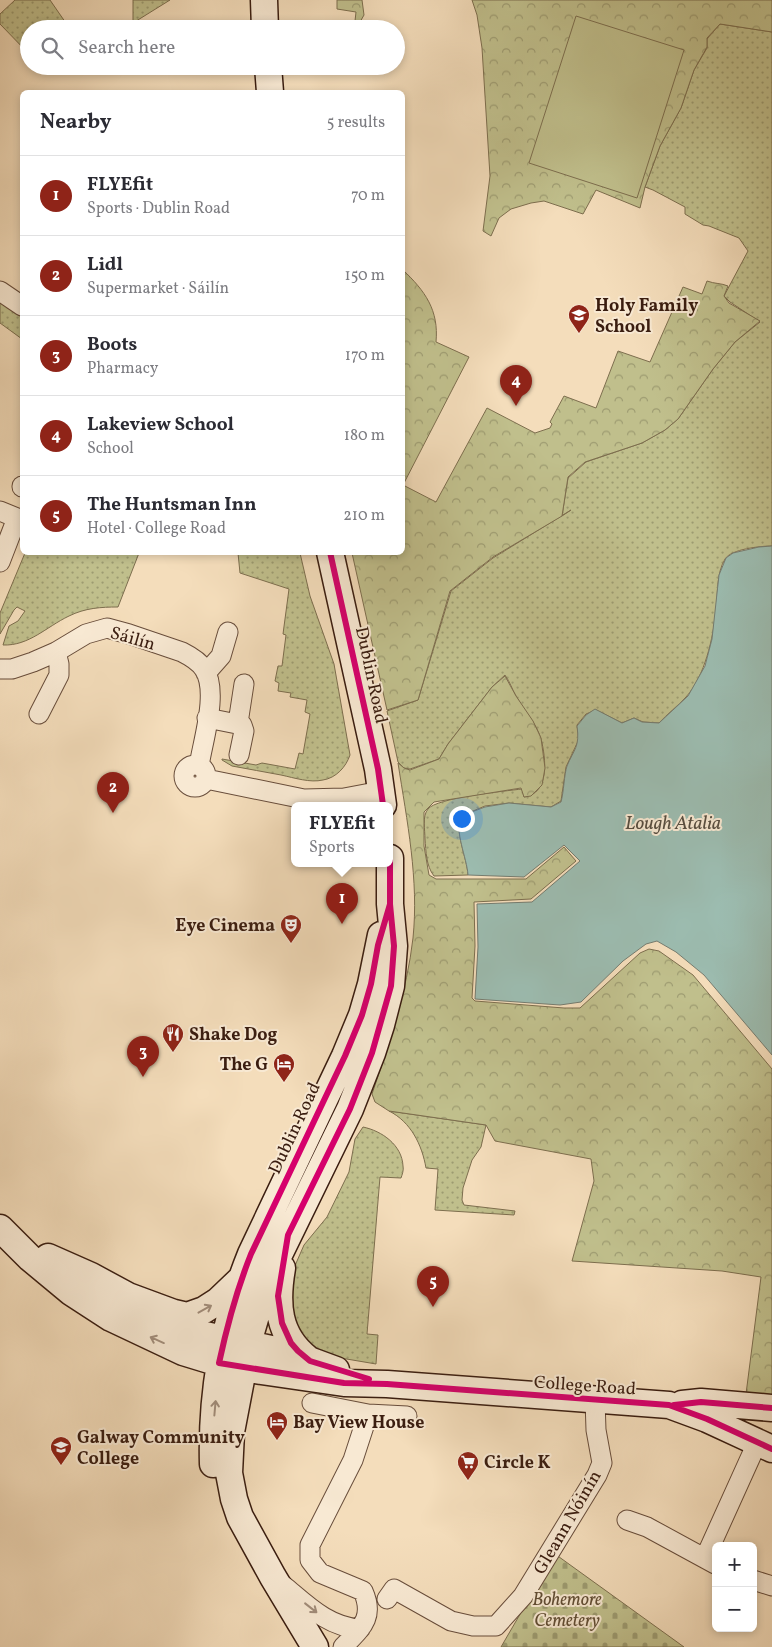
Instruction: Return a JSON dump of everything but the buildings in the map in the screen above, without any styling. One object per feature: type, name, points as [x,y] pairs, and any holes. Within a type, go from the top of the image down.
[{"type":"main road","points":[[264,0],[265,20]]},
{"type":"main road","points":[[269,75],[270,90]]},
{"type":"main road","name":"Dublin Road","points":[[331,555],[382,798]]},
{"type":"main road","name":"Dublin Road","points":[[234,1353],[256,1312],[273,1266],[350,1109],[372,1053],[391,986],[394,946],[390,904],[390,867]]},
{"type":"main road","name":"Dublin Road","points":[[234,1353],[241,1279],[255,1245],[345,1056],[362,1015],[371,984],[378,945],[390,904]]},
{"type":"main road","points":[[0,1209],[48,1257],[83,1283],[113,1301],[170,1324],[205,1335],[234,1353]]},
{"type":"main road","points":[[0,1228],[48,1274],[70,1292],[111,1318],[183,1352],[234,1353]]},
{"type":"main road","points":[[288,1235],[279,1289],[279,1306],[282,1323],[291,1343],[310,1362]]},
{"type":"main road","points":[[48,1257],[91,1276],[128,1296],[187,1316],[204,1310],[218,1301],[241,1279]]},
{"type":"main road","points":[[234,1353],[229,1452],[230,1486],[240,1517],[315,1647]]},
{"type":"main road","points":[[234,1353],[214,1422],[213,1447],[218,1500],[241,1555],[296,1647]]},
{"type":"main road","name":"College Road","points":[[234,1353],[290,1353],[310,1362],[387,1384]]},
{"type":"main road","name":"College Road","points":[[234,1353],[344,1383],[387,1384],[669,1406],[767,1441]]},
{"type":"main road","points":[[669,1406],[701,1402],[772,1408]]},
{"type":"street","points":[[0,291],[20,305]]},
{"type":"street","points":[[0,562],[13,516]]},
{"type":"street","name":"Sáilín","points":[[0,669],[20,667],[56,652],[86,634],[107,628],[182,652],[199,663],[206,673]]},
{"type":"street","points":[[228,632],[221,656],[206,673],[210,684],[203,772],[310,800],[382,798]]},
{"type":"street","points":[[39,714],[59,675],[56,652]]},
{"type":"street","points":[[238,723],[244,684]]},
{"type":"street","points":[[207,718],[242,725],[244,731],[239,755]]},
{"type":"street","name":"Gleann Nóinín","points":[[387,1599],[394,1588],[451,1621],[473,1626],[496,1626],[523,1596],[597,1475],[602,1463],[596,1430],[595,1400]]},
{"type":"street","points":[[312,1402],[368,1414],[407,1416]]},
{"type":"street","points":[[352,1641],[368,1614],[368,1603],[362,1591],[320,1572],[310,1560],[310,1545],[354,1460],[368,1414]]},
{"type":"street","points":[[627,1520],[647,1527],[710,1561],[767,1441]]},
{"type":"street","points":[[273,1577],[331,1622],[347,1628],[352,1641]]},
{"type":"street","points":[[757,1581],[772,1586]]},
{"type":"green space","points":[[15,0],[50,0],[64,20],[20,20],[20,45],[0,24],[0,14]]},
{"type":"green space","points":[[133,0],[170,0],[138,20],[133,20]]},
{"type":"green space","points":[[337,0],[362,0],[364,15],[361,20],[355,20],[356,12],[337,9]]},
{"type":"green space","points":[[472,0],[772,0],[772,32],[720,24],[707,38],[707,47],[694,70],[681,108],[660,146],[645,187],[640,208],[596,190],[583,214],[544,201],[531,203],[511,209],[499,218],[491,236],[483,231],[490,176],[482,48],[477,15]]},
{"type":"green space","points":[[576,16],[684,50],[637,198],[529,163]]},
{"type":"green space","points":[[720,24],[772,32],[772,546],[740,550],[725,559],[719,578],[715,622],[707,656],[693,688],[680,704],[659,723],[643,722],[634,718],[622,723],[596,710],[586,714],[577,725],[579,739],[566,767],[561,801],[551,807],[509,803],[485,806],[461,816],[459,829],[468,875],[434,876],[428,863],[424,827],[424,819],[428,809],[434,805],[457,798],[487,793],[522,789],[524,797],[532,794],[538,789],[544,774],[545,765],[541,739],[536,727],[505,675],[492,687],[448,744],[439,759],[410,769],[404,768],[398,762],[387,711],[418,700],[451,591],[493,558],[562,515],[568,478],[586,462],[642,443],[665,430],[678,419],[713,369],[735,342],[760,322],[724,296],[748,251],[739,238],[703,225],[685,214],[685,207],[645,187],[660,146],[681,108],[694,70],[707,48],[707,39]]},
{"type":"green space","points":[[405,272],[424,294],[433,311],[436,342],[469,357],[405,481]]},
{"type":"green space","points":[[707,281],[728,286],[724,296],[729,303],[760,321],[735,342],[713,369],[678,419],[665,430],[642,443],[585,462],[568,477],[562,516],[493,557],[450,591],[418,700],[387,710],[352,555],[405,555],[405,486],[436,502],[487,408],[535,433],[550,428],[552,424],[550,422],[564,396],[596,408],[618,351],[650,362],[683,287],[702,294]]},
{"type":"green space","points":[[0,302],[20,316],[20,338],[0,323]]},
{"type":"green space","points":[[24,555],[138,555],[118,607],[81,611],[61,620],[29,639],[3,645],[9,626],[18,621],[25,611],[17,607],[0,634],[0,613]]},
{"type":"green space","points":[[238,555],[300,555],[310,596],[334,664],[350,755],[340,771],[328,779],[318,781],[302,780],[232,766],[222,760],[256,765],[262,763],[295,769],[299,753],[303,754],[310,714],[305,712],[307,700],[290,697],[291,693],[278,691],[279,683],[275,681],[278,666],[282,666],[286,635],[283,634],[289,589],[240,573]]},
{"type":"green space","points":[[505,676],[533,721],[541,738],[545,768],[542,785],[531,796],[524,797],[521,788],[434,802],[424,812],[424,846],[429,875],[436,879],[526,879],[564,847],[576,861],[531,899],[474,902],[475,946],[472,998],[475,1001],[580,1008],[640,953],[649,949],[659,951],[693,975],[772,1069],[772,1397],[746,1394],[761,1277],[722,1271],[572,1261],[594,1181],[591,1159],[495,1141],[486,1125],[389,1111],[375,1102],[372,1094],[402,997],[413,938],[413,872],[398,763],[410,770],[439,759],[448,744],[492,687]]},
{"type":"green space","points":[[389,1111],[486,1125],[481,1147],[472,1160],[463,1188],[462,1200],[464,1205],[515,1211],[514,1215],[435,1210],[438,1169],[426,1168],[422,1151],[414,1135],[404,1121]]},
{"type":"green space","points":[[363,1127],[377,1132],[395,1145],[402,1158],[403,1168],[401,1178],[380,1177],[367,1334],[378,1335],[376,1364],[323,1355],[302,1337],[291,1305],[292,1273],[304,1245],[327,1217],[349,1172],[355,1139]]},
{"type":"green space","name":"Bohemore Cemetery","points":[[555,1554],[684,1647],[501,1647]]},
{"type":"water","name":"Lough Atalia","points":[[772,546],[772,1055],[704,975],[676,952],[657,941],[646,944],[623,961],[581,1002],[560,1005],[475,999],[478,947],[477,904],[532,902],[580,861],[564,845],[524,877],[468,875],[459,829],[461,816],[485,807],[509,803],[551,807],[561,802],[567,766],[577,743],[577,726],[586,715],[595,709],[622,723],[634,718],[642,722],[659,723],[688,696],[705,666],[712,639],[719,575],[726,558],[733,553]]},
{"type":"cycle path","points":[[331,555],[378,769],[383,802]]},
{"type":"cycle path","points":[[369,1379],[310,1361],[298,1351],[291,1343],[282,1323],[278,1296],[288,1235],[350,1109],[372,1053],[391,986],[394,946],[390,904],[390,867]]},
{"type":"cycle path","points":[[390,904],[378,945],[371,984],[362,1015],[345,1056],[251,1254],[225,1335],[219,1363],[344,1383],[387,1384],[669,1405],[707,1419],[772,1449]]},
{"type":"cycle path","points":[[674,1405],[701,1402],[772,1408]]},
{"type":"place","name":"Holy Family School","points":[[579,334]]},
{"type":"place","name":"Lakeview School","points":[[516,406]]},
{"type":"place","name":"Lidl","points":[[113,813]]},
{"type":"place","name":"FLYEfit","points":[[342,924]]},
{"type":"place","name":"Eye Cinema","points":[[291,944]]},
{"type":"place","name":"Shake Dog","points":[[173,1053]]},
{"type":"place","name":"Boots","points":[[143,1077]]},
{"type":"place","name":"The G","points":[[284,1083]]},
{"type":"place","name":"The Huntsman Inn","points":[[433,1307]]},
{"type":"place","name":"Bay View House","points":[[277,1441]]},
{"type":"place","name":"Galway Community College","points":[[61,1466]]},
{"type":"place","name":"Circle K","points":[[468,1481]]}]
